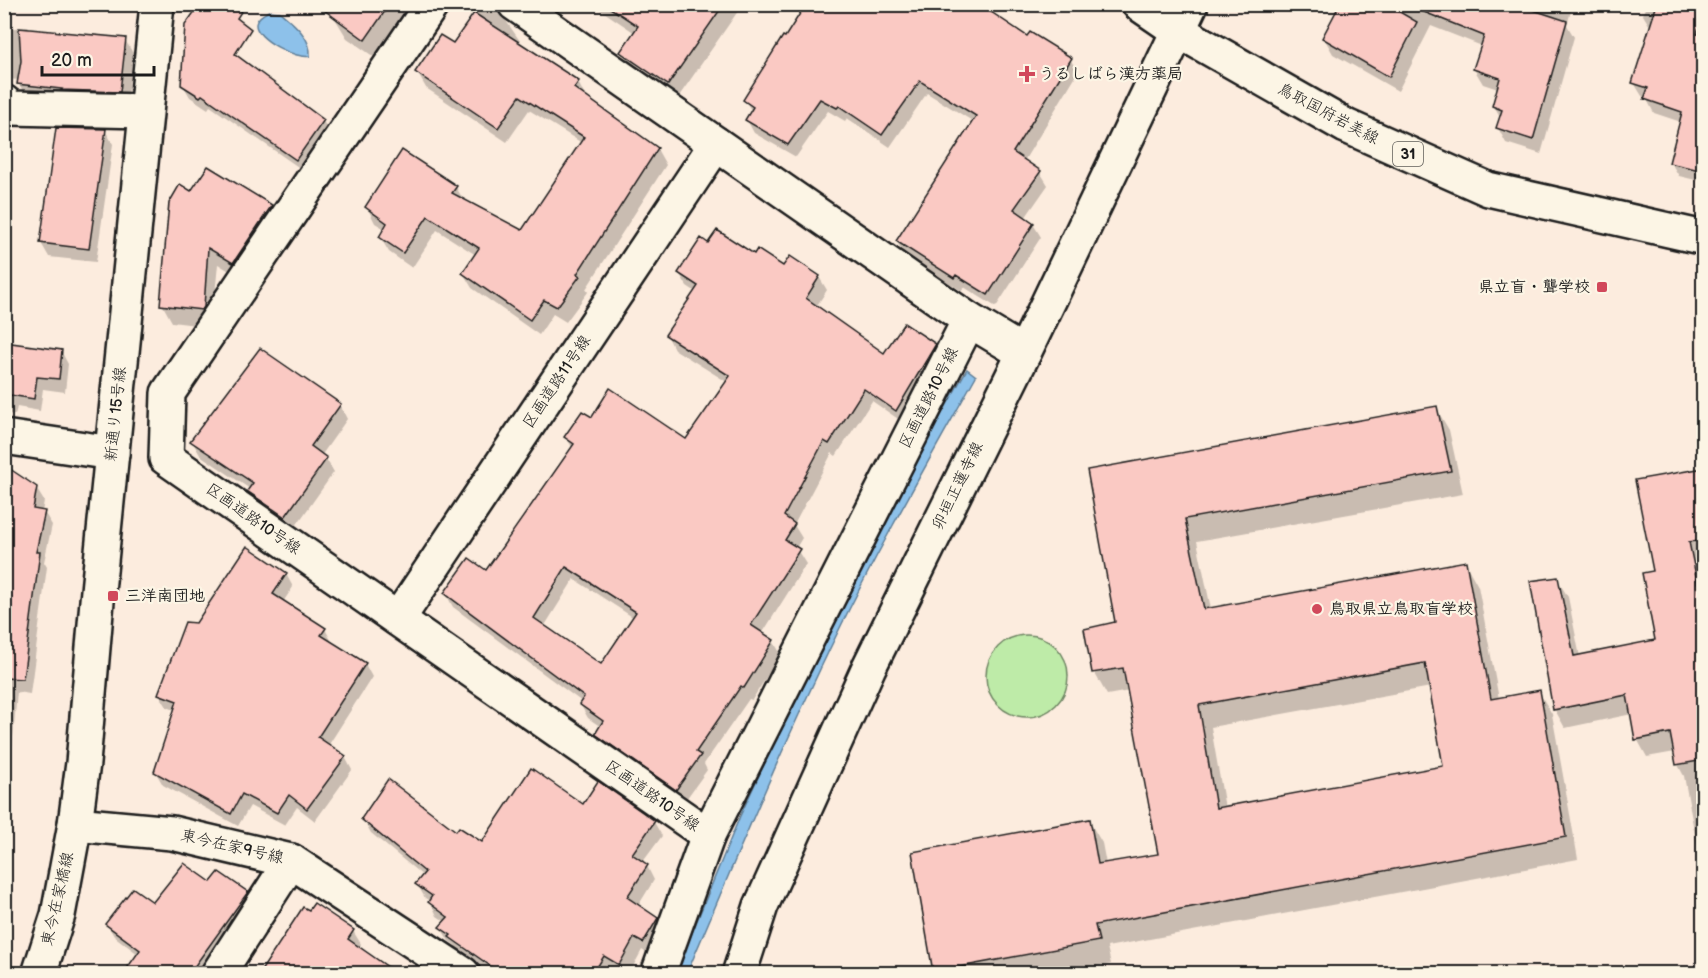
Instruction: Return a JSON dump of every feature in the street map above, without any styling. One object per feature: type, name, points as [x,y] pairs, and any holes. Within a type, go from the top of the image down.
[{"type":"street","name":"新通り15号線","points":[[75,824],[83,764],[157,4]]},
{"type":"street","name":"区画道路10号線","points":[[432,4],[168,393],[166,458],[708,835],[969,320]]},
{"type":"street","points":[[515,4],[969,320],[1024,353]]},
{"type":"street","name":"鳥取国府岩美線","points":[[1139,4],[1184,17],[1346,126],[1488,189],[1704,238]]},
{"type":"street","name":"卯垣正蓮寺線","points":[[739,974],[760,906],[869,667],[1024,353],[1184,17]]},
{"type":"street","points":[[4,102],[10,108],[146,111]]},
{"type":"street","name":"区画道路11号線","points":[[398,619],[716,144]]},
{"type":"street","points":[[4,437],[112,453]]},
{"type":"street","name":"東今在家9号線","points":[[75,824],[172,833],[291,861],[218,974]]},
{"type":"street","name":"東今在家橋線","points":[[39,974],[58,915],[75,824]]},
{"type":"street","points":[[658,974],[708,835]]},
{"type":"street","points":[[291,861],[463,974]]},
{"type":"green space","points":[[1027,635],[1043,638],[1056,647],[1065,660],[1068,676],[1065,692],[1056,705],[1043,714],[1027,717],[1011,714],[998,705],[989,692],[986,676],[989,660],[998,647],[1011,638]]},
{"type":"water","points":[[269,11],[280,12],[301,31],[308,43],[310,56],[287,52],[262,36],[256,24],[261,16]]},
{"type":"water","points":[[967,369],[976,376],[887,537],[836,636],[778,762],[687,973],[675,974],[740,816],[833,617],[865,551]]},
{"type":"building","points":[[200,4],[246,4],[237,18],[251,29],[235,54],[324,120],[296,160],[202,95],[200,97],[181,85],[185,25]]},
{"type":"building","points":[[316,4],[390,4],[365,40]]},
{"type":"building","points":[[604,4],[724,4],[668,85],[620,52],[638,26]]},
{"type":"building","points":[[806,4],[979,4],[1027,36],[1030,32],[1072,58],[1013,152],[1041,171],[1014,209],[1034,223],[988,295],[956,275],[954,278],[896,241],[976,116],[920,81],[882,135],[839,106],[837,108],[820,99],[788,145],[745,120],[753,107],[743,100]]},
{"type":"building","points":[[1340,4],[1386,4],[1417,22],[1389,77],[1322,38]]},
{"type":"building","points":[[1410,4],[1515,4],[1567,21],[1533,140],[1496,128],[1502,110],[1492,106],[1500,78],[1473,69],[1484,36],[1409,6]]},
{"type":"building","points":[[1657,4],[1704,4],[1697,34],[1704,35],[1704,171],[1669,163],[1682,112],[1644,99],[1648,88],[1632,83]]},
{"type":"building","points":[[474,13],[579,81],[574,88],[658,148],[577,274],[580,276],[557,307],[544,300],[530,320],[462,273],[479,248],[428,216],[403,253],[379,237],[387,223],[365,207],[402,150],[457,186],[452,193],[522,230],[584,137],[520,96],[498,128],[415,72],[440,35],[453,43]]},
{"type":"building","points":[[19,28],[126,38],[120,92],[61,90],[17,84],[21,61]]},
{"type":"building","points":[[56,128],[106,129],[89,249],[40,243]]},
{"type":"building","points":[[208,166],[272,205],[233,263],[208,248],[202,310],[160,305],[169,203],[180,184],[191,191]]},
{"type":"building","points":[[717,230],[754,254],[757,249],[783,266],[790,256],[820,276],[806,298],[884,353],[904,323],[936,344],[896,411],[864,389],[829,444],[824,441],[784,516],[795,524],[785,540],[800,549],[751,625],[774,640],[744,688],[741,686],[696,752],[701,755],[676,790],[595,734],[603,721],[579,704],[584,697],[444,593],[469,558],[486,570],[574,444],[564,437],[582,411],[592,417],[610,388],[686,439],[730,376],[665,335],[698,286],[678,273],[701,238],[708,243]],"holes":[[[566,567],[636,612],[601,664],[534,618]]]},
{"type":"building","points":[[4,342],[62,350],[59,379],[37,377],[34,399],[4,394]]},
{"type":"building","points":[[260,348],[341,404],[311,446],[327,458],[285,517],[247,491],[253,483],[190,441]]},
{"type":"building","points":[[1437,406],[1451,471],[1185,519],[1204,609],[1466,561],[1491,699],[1540,690],[1566,837],[1095,925],[1099,941],[933,972],[912,852],[1090,819],[1098,864],[1158,854],[1123,668],[1092,673],[1084,629],[1115,622],[1087,470]],"holes":[[[1425,663],[1443,766],[1216,808],[1199,705]]]},
{"type":"building","points":[[4,465],[37,487],[33,509],[45,511],[36,552],[40,552],[23,679],[4,678]]},
{"type":"building","points":[[1704,468],[1704,540],[1689,542],[1704,615],[1704,760],[1676,765],[1670,733],[1635,740],[1627,695],[1553,710],[1530,581],[1558,577],[1574,656],[1655,640],[1642,573],[1653,571],[1635,480]]},
{"type":"building","points":[[247,546],[287,573],[273,594],[326,628],[321,635],[366,663],[318,737],[346,756],[307,809],[289,795],[277,813],[242,794],[231,814],[154,772],[177,701],[158,694],[185,622],[196,623]]},
{"type":"building","points":[[531,768],[583,804],[598,781],[655,821],[632,854],[648,865],[627,897],[658,918],[643,943],[634,938],[619,965],[604,956],[593,974],[502,974],[449,937],[451,935],[439,927],[448,917],[428,902],[432,896],[415,884],[425,872],[361,819],[388,779],[456,831],[459,827],[482,842]]},
{"type":"building","points":[[184,863],[211,882],[219,872],[248,892],[189,974],[123,974],[140,950],[105,924],[133,888],[153,902]]},
{"type":"building","points":[[314,903],[354,930],[348,939],[398,974],[259,974],[303,907],[309,910]]},
{"type":"place","name":"うるしばら漢方薬局","points":[[1027,74]]},
{"type":"place","name":"県立盲・聾学校","points":[[1602,287]]},
{"type":"place","name":"三洋南団地","points":[[113,596]]},
{"type":"place","name":"鳥取県立鳥取盲学校","points":[[1317,609]]}]
